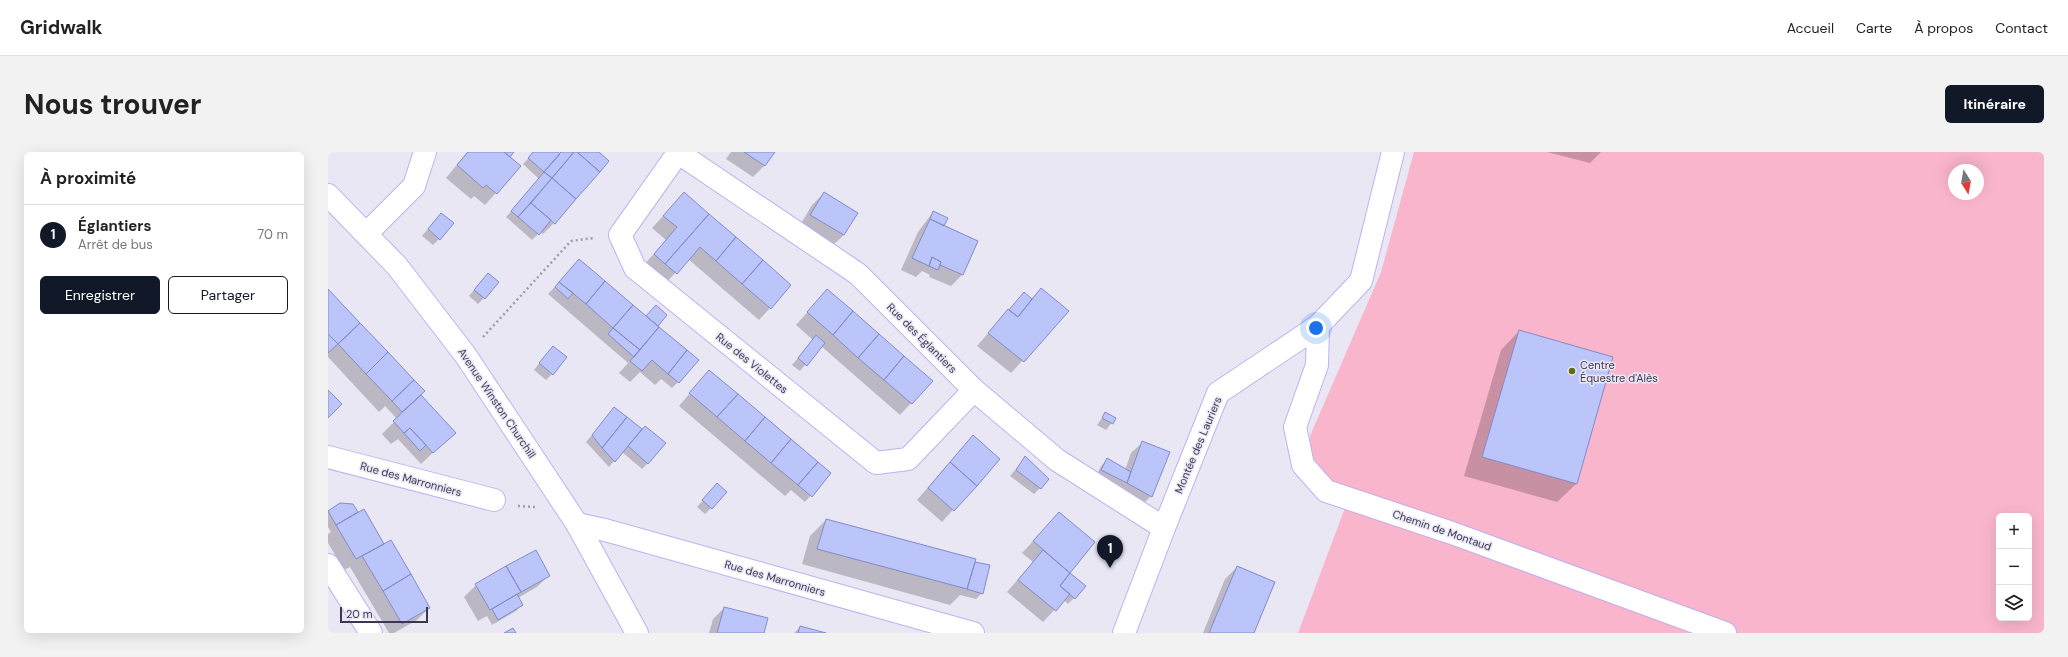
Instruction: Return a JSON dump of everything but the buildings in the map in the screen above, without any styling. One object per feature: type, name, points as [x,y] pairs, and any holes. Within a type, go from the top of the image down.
[{"type":"street","points":[[367,233],[414,186],[425,152]]},
{"type":"street","points":[[620,235],[678,152]]},
{"type":"street","name":"Rue des Églantiers","points":[[678,152],[858,274],[974,390],[1057,460],[1164,528]]},
{"type":"street","name":"Montée des Lauriers","points":[[1124,633],[1218,393],[1318,326],[1361,281],[1393,152]]},
{"type":"street","name":"Avenue Winston Churchill","points":[[328,195],[367,233],[397,266],[466,356],[577,524],[637,633]]},
{"type":"street","name":"Rue des Violettes","points":[[620,235],[635,268],[876,463],[908,459],[974,390]]},
{"type":"street","name":"Chemin de Montaud","points":[[1318,326],[1317,365],[1295,427],[1303,465],[1326,490],[1452,533],[1725,633]]},
{"type":"street","name":"Rue des Marronniers","points":[[328,457],[494,500]]},
{"type":"street","name":"Rue des Marronniers","points":[[577,524],[613,532],[973,633]]},
{"type":"street","points":[[328,565],[371,633]]},
{"type":"path","points":[[466,356],[571,241],[620,235]]},
{"type":"shaded area","points":[[1414,152],[2044,152],[2044,633],[1298,633],[1352,489],[1322,478],[1311,455],[1310,436],[1381,272]]},
{"type":"place","name":"Centre Équestre d'Alès","points":[[1572,371]]},
{"type":"place","name":"Églantiers","points":[[1110,568]]}]
